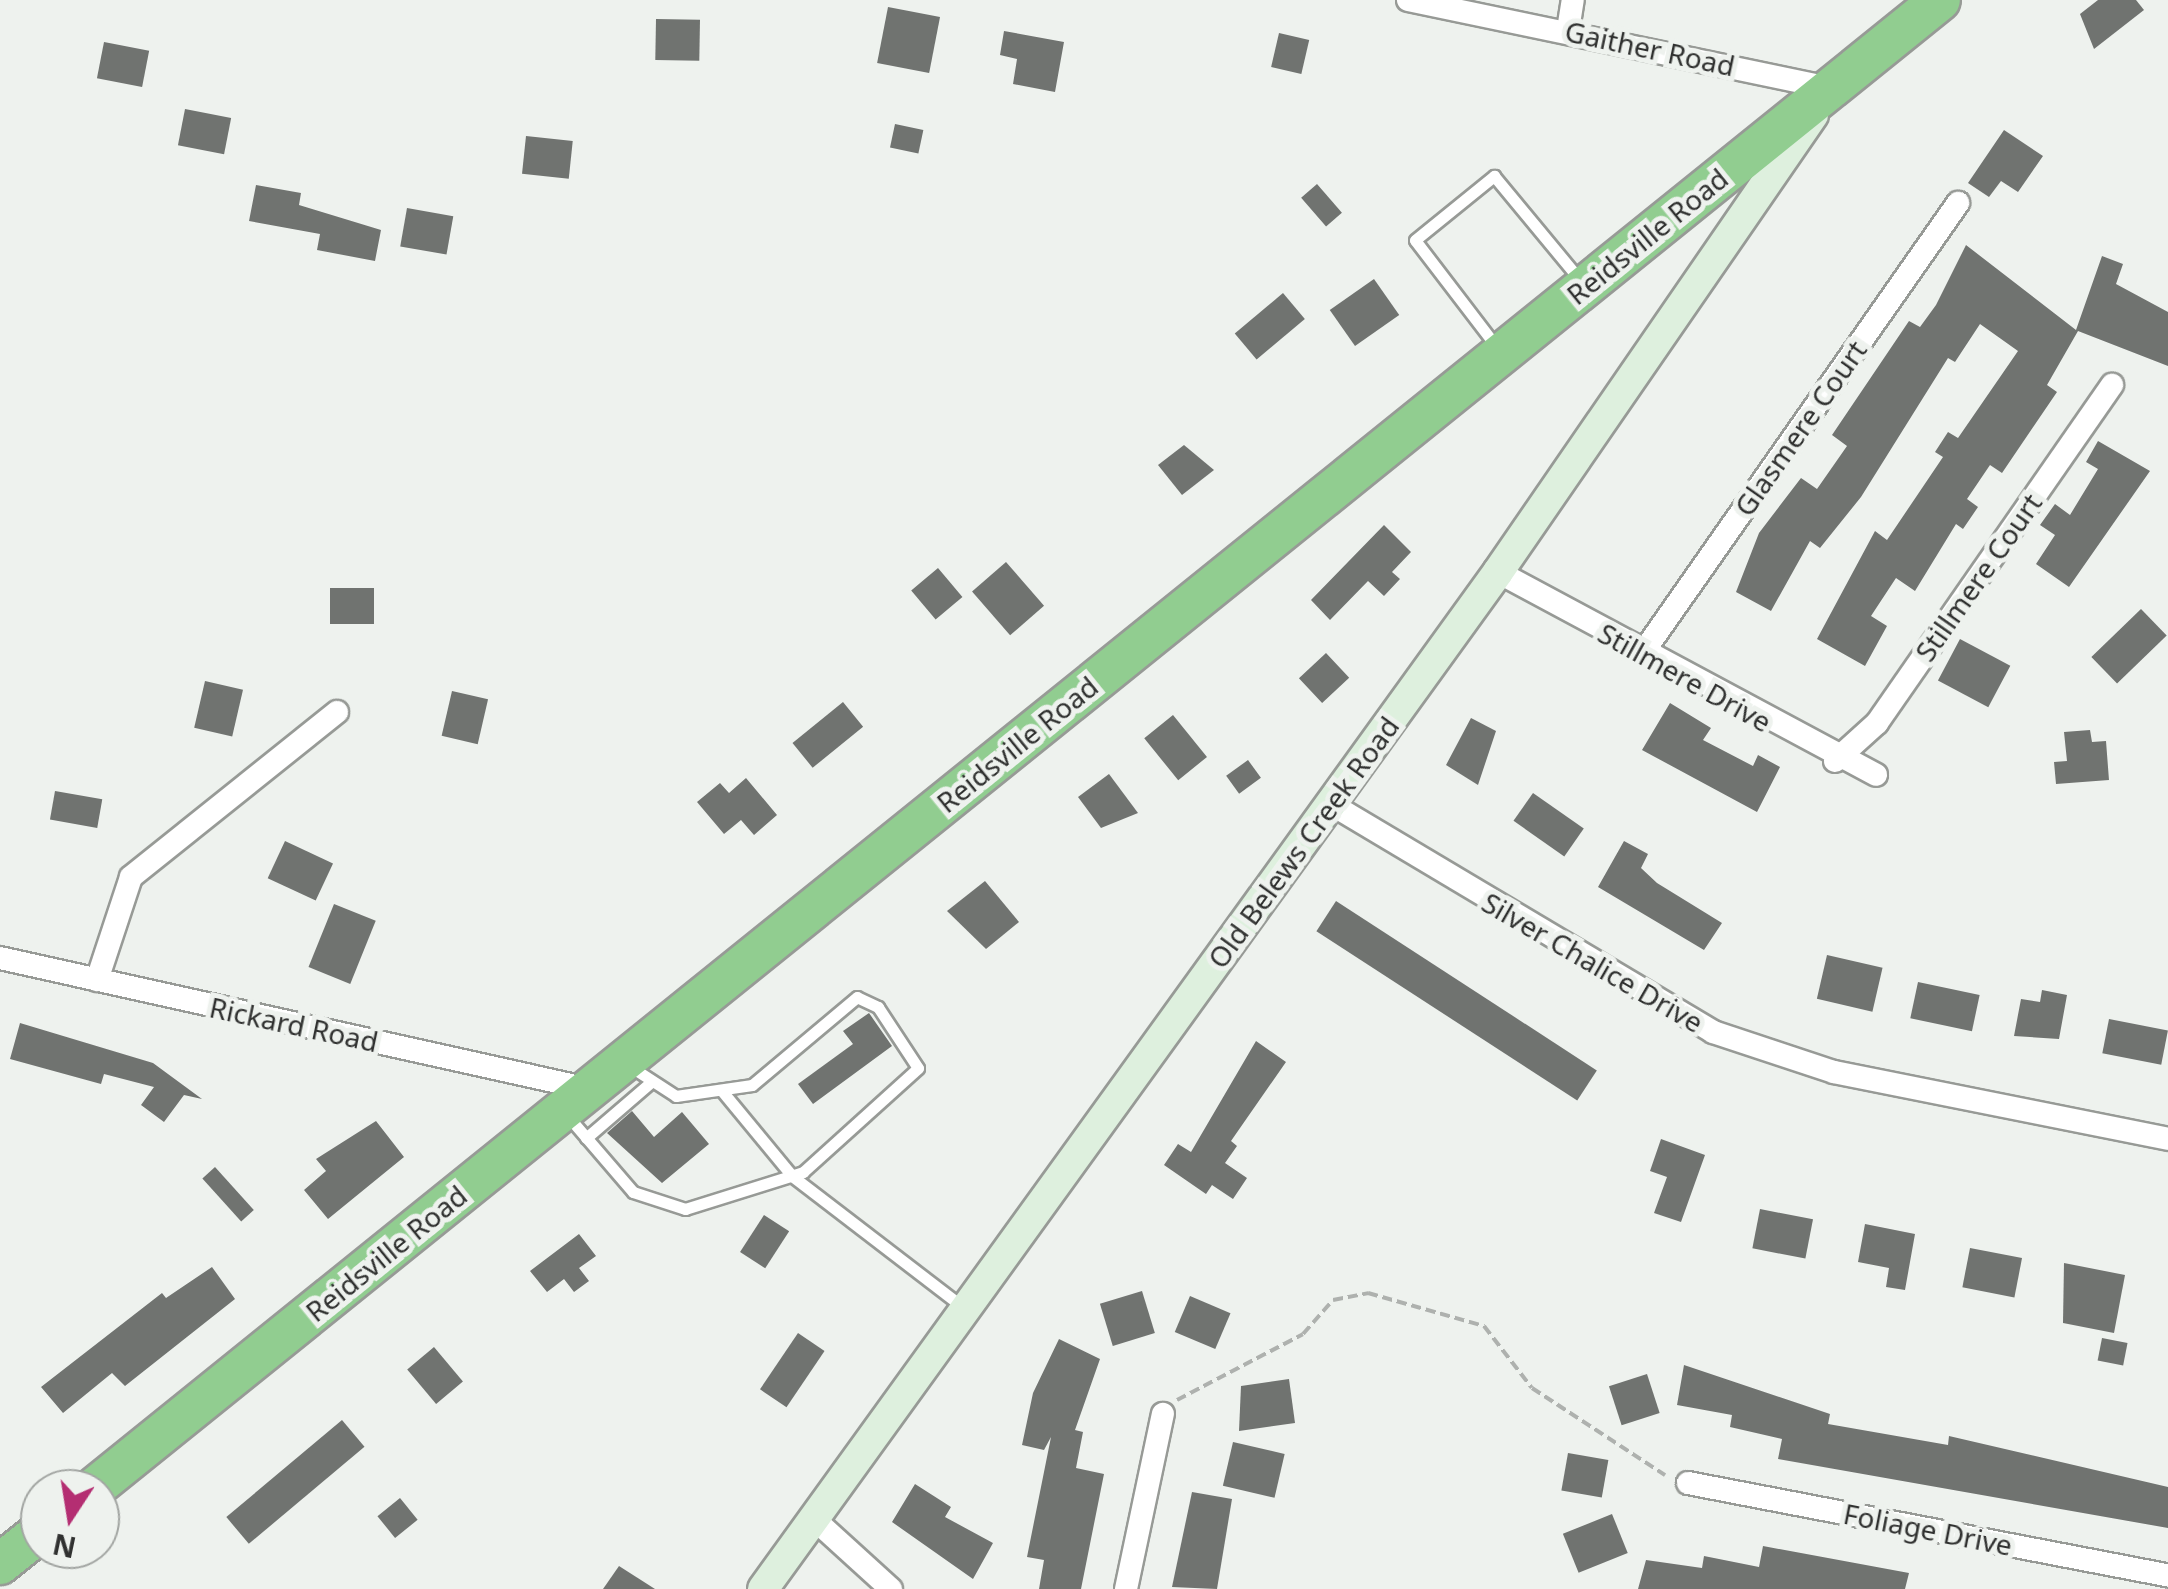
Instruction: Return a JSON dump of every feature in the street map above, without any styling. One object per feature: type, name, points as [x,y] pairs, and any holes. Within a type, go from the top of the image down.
[{"type":"highway","name":"Reidsville Road","points":[[119,1469],[579,1113],[638,1072],[1502,353],[1940,0]]},
{"type":"highway","points":[[0,1564],[20,1548]]},
{"type":"street","name":"Gaither Road","points":[[1408,0],[1568,30],[1831,88]]},
{"type":"street","points":[[1568,30],[1573,0]]},
{"type":"street","name":"Old Belews Creek Road","points":[[763,1589],[1498,572],[1831,88]]},
{"type":"street","name":"Glasmere Court","points":[[1642,654],[1958,203]]},
{"type":"street","name":"Stillmere Court","points":[[1834,761],[1877,723],[2112,385]]},
{"type":"street","name":"Stillmere Drive","points":[[1498,572],[1834,761],[1876,776]]},
{"type":"street","points":[[97,980],[130,877],[336,712]]},
{"type":"street","name":"Silver Chalice Drive","points":[[1331,804],[1713,1032],[1834,1072],[2168,1139]]},
{"type":"street","name":"Rickard Road","points":[[0,958],[97,980],[579,1113]]},
{"type":"street","points":[[1126,1589],[1163,1414]]},
{"type":"street","name":"Foliage Drive","points":[[1688,1483],[2168,1575]]},
{"type":"street","points":[[814,1519],[891,1589]]},
{"type":"lane","points":[[1502,353],[1415,240],[1494,176],[1586,286]]},
{"type":"lane","points":[[579,1113],[632,1192],[668,1208],[792,1176],[918,1068],[878,1007],[857,997],[752,1085],[676,1096],[638,1072]]},
{"type":"lane","points":[[722,1091],[792,1176],[966,1308]]},
{"type":"path","points":[[1163,1414],[1191,1387],[1303,1334],[1333,1300],[1368,1293],[1484,1326],[1532,1388],[1642,1468],[1688,1483]]},
{"type":"building","points":[[2098,0],[2136,0],[2144,10],[2094,49],[2080,14]]},
{"type":"building","points":[[888,7],[940,17],[929,73],[877,63]]},
{"type":"building","points":[[656,19],[700,20],[699,61],[655,60]]},
{"type":"building","points":[[1004,31],[1064,42],[1055,92],[1013,84],[1017,59],[1000,55]]},
{"type":"building","points":[[1279,33],[1309,40],[1301,74],[1271,67]]},
{"type":"building","points":[[104,42],[149,51],[142,87],[97,78]]},
{"type":"building","points":[[185,109],[231,118],[224,154],[178,145]]},
{"type":"building","points":[[895,124],[923,130],[918,154],[890,147]]},
{"type":"building","points":[[2004,130],[2043,156],[2018,192],[2001,181],[1989,197],[1968,183]]},
{"type":"building","points":[[526,136],[573,141],[569,179],[522,174]]},
{"type":"building","points":[[1317,184],[1342,213],[1326,226],[1301,198]]},
{"type":"building","points":[[256,185],[301,193],[299,205],[381,230],[375,261],[317,250],[320,234],[249,221]]},
{"type":"building","points":[[407,208],[453,216],[447,255],[400,246]]},
{"type":"building","points":[[1966,245],[2076,330],[2102,256],[2123,264],[2116,284],[2168,312],[2168,366],[2078,331],[2047,385],[2057,392],[2002,473],[1990,465],[1967,499],[1978,507],[1963,529],[1956,524],[1915,591],[1896,578],[1871,616],[1887,626],[1865,666],[1817,639],[1875,531],[1887,540],[1943,457],[1935,452],[1948,432],[1958,438],[2018,351],[1980,324],[1955,362],[1948,358],[1861,497],[1820,548],[1810,541],[1771,611],[1736,592],[1759,533],[1801,478],[1817,489],[1847,446],[1832,435],[1909,321],[1920,327],[1936,305]]},
{"type":"building","points":[[1374,279],[1399,315],[1355,346],[1330,310]]},
{"type":"building","points":[[1283,293],[1305,319],[1257,360],[1235,333]]},
{"type":"building","points":[[2098,441],[2150,471],[2069,587],[2036,564],[2055,535],[2040,525],[2055,504],[2070,515],[2098,469],[2086,462]]},
{"type":"building","points":[[1184,445],[1214,470],[1182,495],[1158,465]]},
{"type":"building","points":[[1384,525],[1411,552],[1392,572],[1400,579],[1384,596],[1368,581],[1330,620],[1311,600]]},
{"type":"building","points":[[1006,562],[1044,606],[1010,635],[972,592]]},
{"type":"building","points":[[938,568],[962,597],[936,620],[911,590]]},
{"type":"building","points":[[330,588],[374,588],[374,624],[330,624]]},
{"type":"building","points":[[2141,609],[2167,636],[2117,684],[2091,657]]},
{"type":"building","points":[[1960,639],[2010,666],[1988,707],[1938,680]]},
{"type":"building","points":[[1326,653],[1349,678],[1322,703],[1299,678]]},
{"type":"building","points":[[205,681],[243,690],[232,737],[194,728]]},
{"type":"building","points":[[452,691],[488,699],[478,744],[442,736]]},
{"type":"building","points":[[843,702],[863,727],[813,768],[792,743]]},
{"type":"building","points":[[1670,703],[1711,728],[1703,740],[1753,766],[1758,755],[1780,767],[1757,812],[1642,750]]},
{"type":"building","points":[[1173,715],[1207,757],[1178,780],[1144,738]]},
{"type":"building","points":[[1471,718],[1496,731],[1478,785],[1446,765]]},
{"type":"building","points":[[2090,730],[2092,742],[2106,741],[2109,780],[2056,784],[2054,762],[2067,761],[2064,732]]},
{"type":"building","points":[[1248,760],[1261,778],[1239,794],[1226,776]]},
{"type":"building","points":[[1109,774],[1138,813],[1101,828],[1078,797]]},
{"type":"building","points":[[746,778],[777,815],[754,835],[741,820],[724,834],[697,802],[720,783],[729,793]]},
{"type":"building","points":[[55,791],[102,799],[97,828],[50,820]]},
{"type":"building","points":[[1533,793],[1584,829],[1564,856],[1513,821]]},
{"type":"building","points":[[285,841],[333,863],[316,901],[268,878]]},
{"type":"building","points":[[1624,841],[1648,854],[1641,868],[1657,883],[1722,923],[1704,950],[1598,887]]},
{"type":"building","points":[[985,881],[1019,922],[986,949],[947,911]]},
{"type":"building","points":[[1336,901],[1597,1070],[1577,1101],[1316,931]]},
{"type":"building","points":[[334,904],[376,921],[350,984],[309,967]]},
{"type":"building","points":[[1827,955],[1883,968],[1872,1012],[1817,999]]},
{"type":"building","points":[[1918,982],[1980,995],[1972,1031],[1910,1018]]},
{"type":"building","points":[[2042,990],[2067,995],[2059,1039],[2014,1036],[2021,999],[2040,1002]]},
{"type":"building","points":[[869,1013],[892,1046],[813,1104],[798,1084],[853,1044],[843,1031]]},
{"type":"building","points":[[2109,1019],[2168,1030],[2161,1065],[2102,1053]]},
{"type":"building","points":[[20,1023],[153,1063],[202,1099],[184,1095],[164,1122],[141,1105],[154,1087],[104,1074],[101,1084],[10,1059]]},
{"type":"building","points":[[1256,1041],[1286,1062],[1231,1141],[1237,1146],[1225,1163],[1247,1178],[1233,1199],[1212,1185],[1206,1194],[1164,1165],[1178,1144],[1191,1152]]},
{"type":"building","points":[[632,1111],[654,1137],[682,1112],[709,1144],[662,1183],[607,1133]]},
{"type":"building","points":[[376,1121],[404,1157],[328,1219],[304,1190],[326,1171],[316,1159]]},
{"type":"building","points":[[1661,1139],[1705,1155],[1681,1222],[1654,1213],[1667,1177],[1650,1171]]},
{"type":"building","points":[[215,1167],[254,1210],[241,1221],[202,1178]]},
{"type":"building","points":[[1760,1209],[1813,1219],[1805,1259],[1752,1248]]},
{"type":"building","points":[[764,1215],[789,1231],[765,1268],[740,1252]]},
{"type":"building","points":[[1865,1224],[1915,1234],[1905,1290],[1886,1287],[1889,1268],[1858,1262]]},
{"type":"building","points":[[579,1234],[596,1256],[579,1268],[589,1281],[574,1292],[564,1279],[547,1292],[530,1271]]},
{"type":"building","points":[[1970,1248],[2022,1258],[2014,1297],[1962,1287]]},
{"type":"building","points":[[2064,1263],[2125,1275],[2114,1333],[2063,1323]]},
{"type":"building","points":[[212,1267],[235,1299],[125,1386],[112,1373],[63,1413],[41,1387],[162,1293],[166,1298]]},
{"type":"building","points":[[1142,1291],[1155,1333],[1113,1346],[1100,1304]]},
{"type":"building","points":[[1190,1296],[1231,1313],[1215,1349],[1175,1332]]},
{"type":"building","points":[[798,1333],[825,1351],[787,1407],[760,1389]]},
{"type":"building","points":[[2102,1338],[2128,1343],[2123,1366],[2098,1361]]},
{"type":"building","points":[[1059,1339],[1100,1359],[1075,1430],[1083,1432],[1076,1468],[1104,1474],[1081,1589],[1039,1589],[1044,1560],[1027,1557],[1051,1437],[1044,1450],[1022,1445],[1033,1393]]},
{"type":"building","points":[[434,1347],[463,1381],[436,1404],[407,1369]]},
{"type":"building","points":[[1684,1365],[1830,1414],[1828,1424],[1948,1445],[1949,1436],[2168,1487],[2168,1528],[1778,1459],[1782,1439],[1730,1427],[1732,1415],[1677,1405]]},
{"type":"building","points":[[1647,1374],[1660,1413],[1622,1425],[1609,1386]]},
{"type":"building","points":[[1289,1379],[1295,1423],[1239,1431],[1241,1386]]},
{"type":"building","points":[[342,1420],[364,1447],[249,1544],[226,1517]]},
{"type":"building","points":[[1233,1442],[1285,1454],[1275,1498],[1223,1486]]},
{"type":"building","points":[[1568,1453],[1608,1460],[1602,1498],[1561,1490]]},
{"type":"building","points":[[915,1484],[951,1507],[945,1517],[993,1543],[973,1579],[892,1522]]},
{"type":"building","points":[[1192,1492],[1232,1499],[1217,1589],[1172,1587]]},
{"type":"building","points":[[400,1498],[418,1520],[395,1538],[377,1516]]},
{"type":"building","points":[[1612,1514],[1628,1553],[1579,1573],[1563,1534]]},
{"type":"building","points":[[1763,1546],[1909,1573],[1905,1589],[1638,1589],[1646,1560],[1702,1568],[1704,1556],[1759,1567]]},
{"type":"building","points":[[619,1566],[655,1589],[603,1589]]}]
